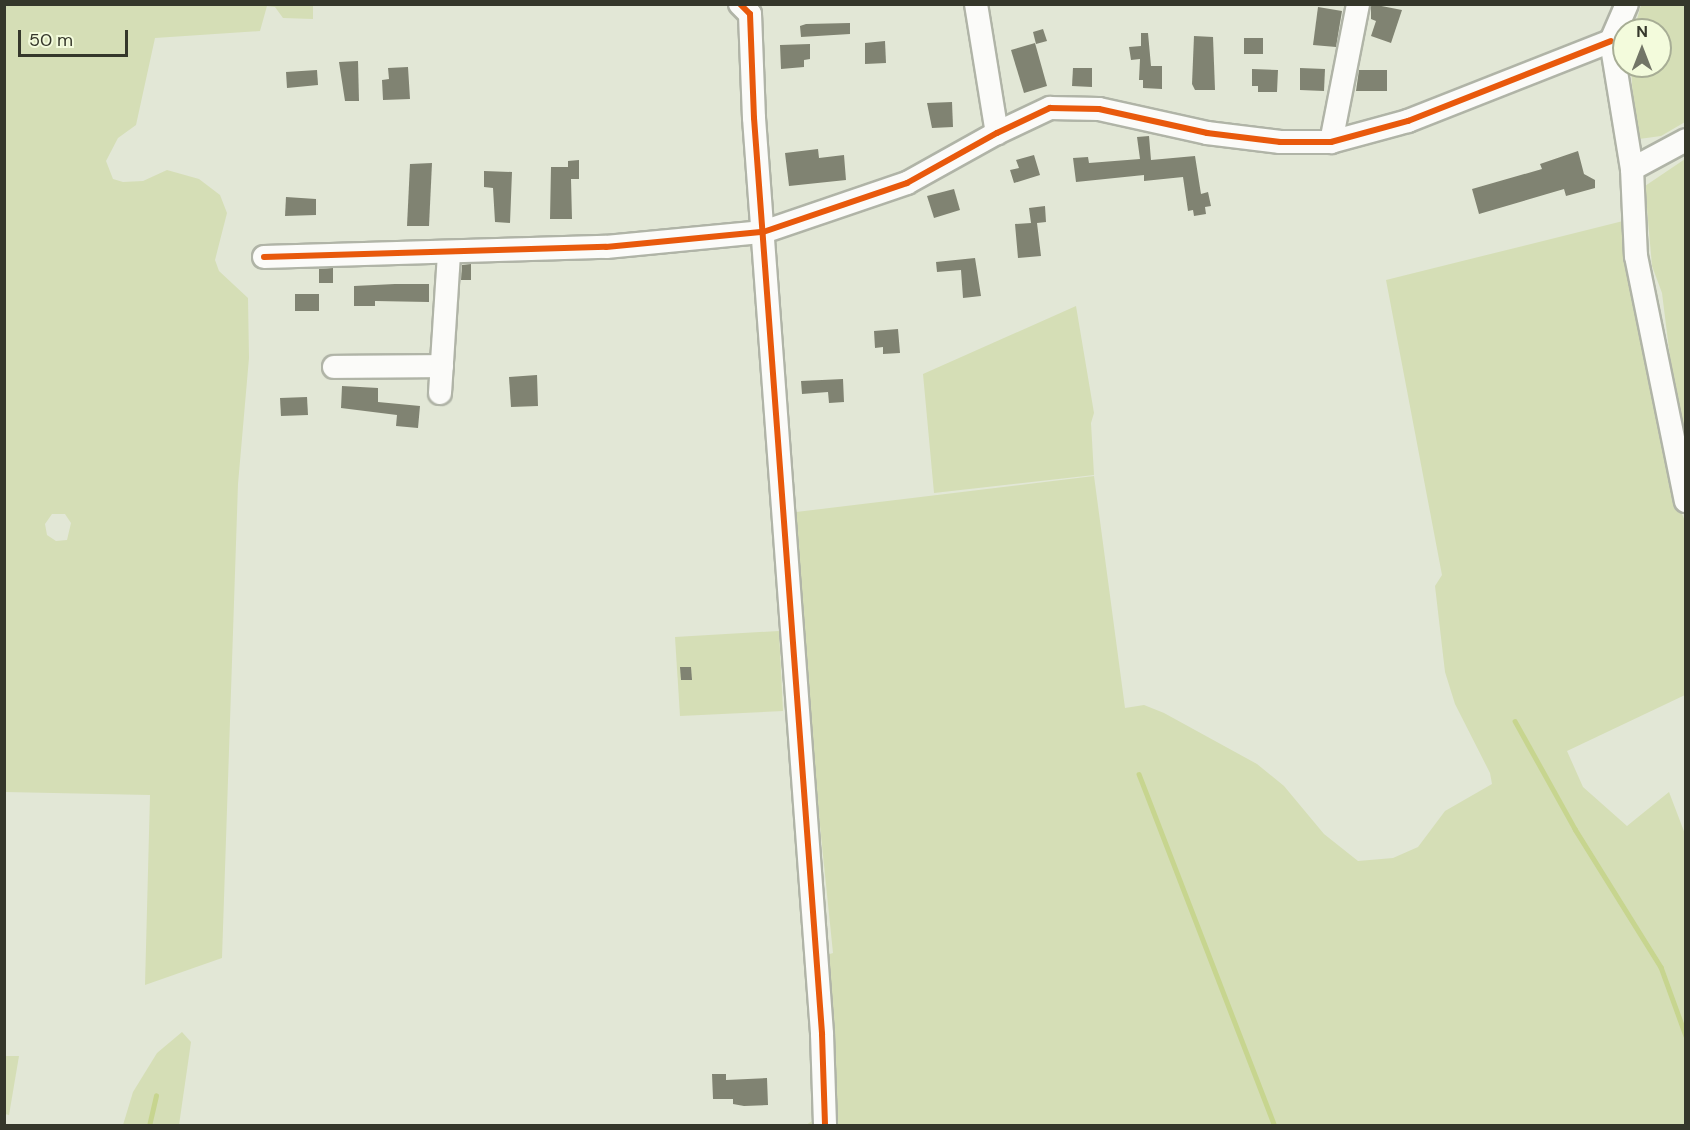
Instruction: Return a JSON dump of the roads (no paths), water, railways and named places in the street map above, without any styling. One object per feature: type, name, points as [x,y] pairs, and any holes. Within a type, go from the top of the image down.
[{"type":"street","points":[[976,4],[997,133]]},
{"type":"street","points":[[1331,142],[1358,4]]},
{"type":"street","points":[[1628,4],[1611,41],[1632,169],[1636,256],[1686,501]]},
{"type":"street","points":[[748,8],[822,1034],[825,1125]]},
{"type":"street","points":[[264,257],[606,247],[763,232],[908,183],[997,133],[1050,108],[1099,109],[1207,133],[1280,142],[1331,142],[1408,121],[1611,41]]},
{"type":"street","points":[[1632,169],[1686,140]]},
{"type":"street","points":[[440,393],[449,253]]},
{"type":"street","points":[[334,367],[442,366]]},
{"type":"waterway","points":[[1515,721],[1575,829],[1661,967],[1686,1036]]},
{"type":"waterway","points":[[1139,774],[1275,1126]]},
{"type":"waterway","points":[[149,1126],[156,1096]]}]
